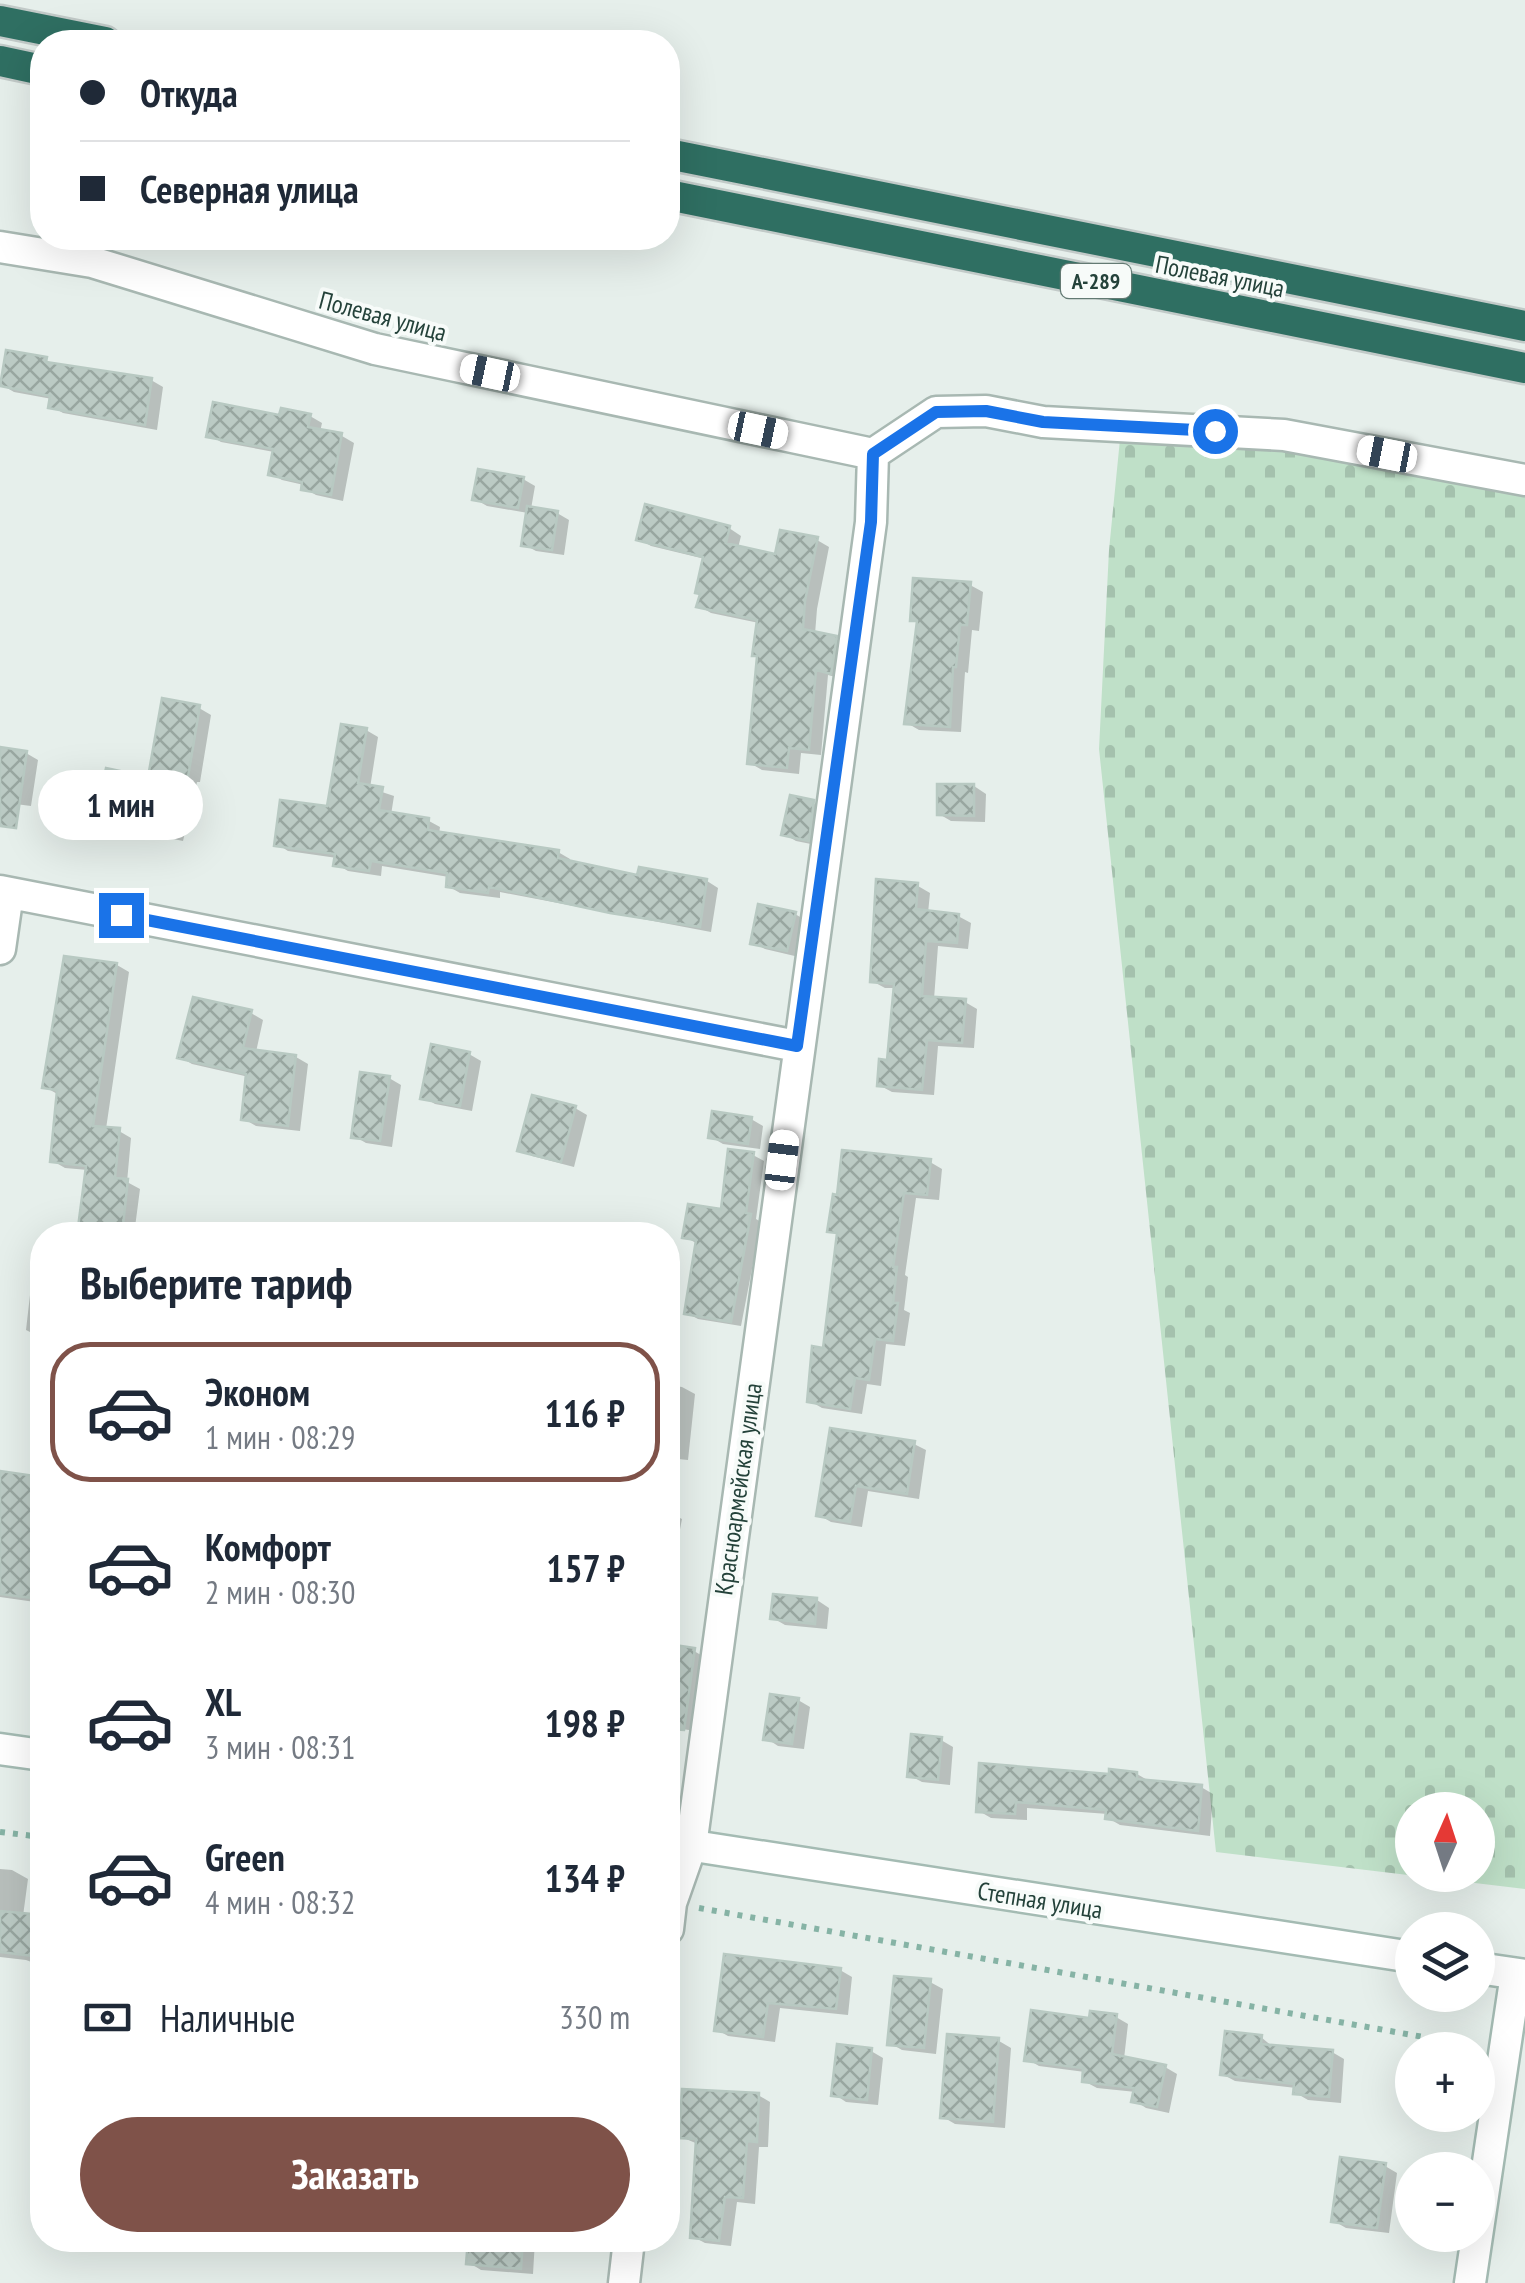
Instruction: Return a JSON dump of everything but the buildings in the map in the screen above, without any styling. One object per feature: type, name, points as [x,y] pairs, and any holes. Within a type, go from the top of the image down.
[{"type":"highway","points":[[0,22],[42,30]]},
{"type":"highway","points":[[0,61],[30,67]]},
{"type":"highway","name":"Полевая улица","points":[[680,156],[1525,326]]},
{"type":"highway","name":"Полевая улица","points":[[680,197],[1525,368]]},
{"type":"street","name":"Полевая улица","points":[[0,247],[92,262],[375,349],[873,454]]},
{"type":"street","points":[[873,454],[936,412],[986,411],[1043,422],[1284,435],[1525,480]]},
{"type":"street","name":"Красноармейская улица","points":[[680,1837],[871,522],[873,454]]},
{"type":"street","points":[[0,949],[4,892],[797,1046]]},
{"type":"street","points":[[0,1748],[30,1752]]},
{"type":"street","name":"Степная улица","points":[[680,1844],[1395,1955]]},
{"type":"street","points":[[1470,2283],[1521,1974],[1495,1970]]},
{"type":"street","points":[[624,2283],[628,2252]]},
{"type":"path","points":[[0,1832],[30,1836]]},
{"type":"path","points":[[680,1918],[1506,2052]]},
{"type":"green space","points":[[1123,409],[1525,490],[1525,1889],[1495,1885],[1495,1792],[1395,1792],[1395,1873],[1216,1852],[1099,749],[1109,550]]},
{"type":"route","points":[[121,915],[797,1046],[871,522],[873,454],[936,412],[986,411],[1043,422],[1215,431]]}]
